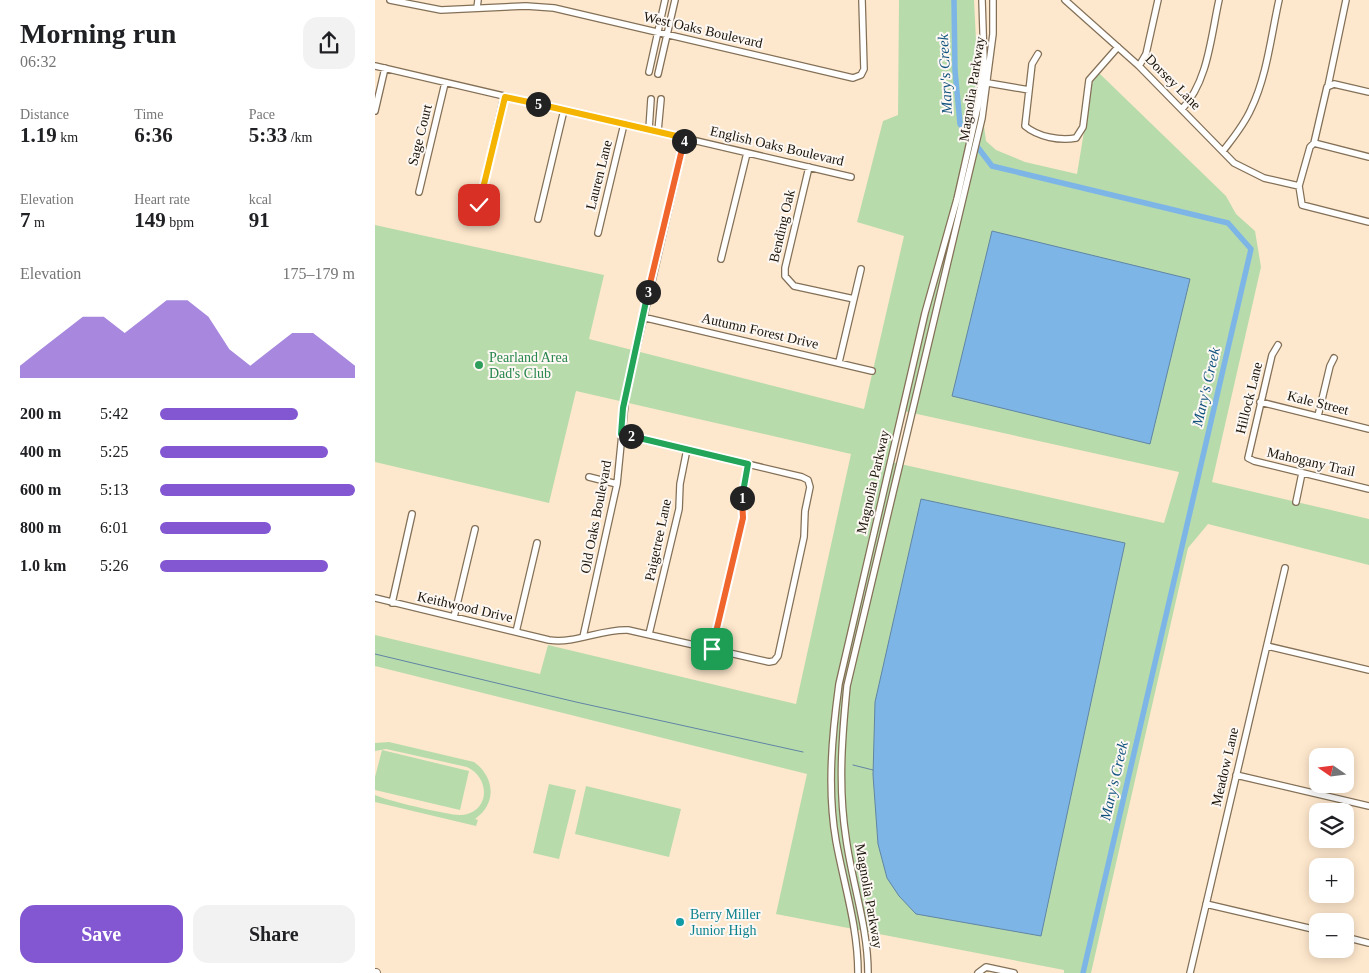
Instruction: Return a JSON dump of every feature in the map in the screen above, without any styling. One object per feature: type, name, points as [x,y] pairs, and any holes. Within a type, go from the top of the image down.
[{"type":"street","name":"West Oaks Boulevard","points":[[390,0],[441,10],[539,6],[853,78],[861,74],[865,66],[862,0]]},
{"type":"street","points":[[477,8],[479,0]]},
{"type":"street","points":[[649,72],[665,0]]},
{"type":"street","points":[[658,74],[675,0]]},
{"type":"street","name":"Magnolia Parkway","points":[[979,117],[984,61],[982,0]]},
{"type":"street","name":"Magnolia Parkway","points":[[868,973],[861,912],[846,839],[842,809],[842,739],[846,696],[921,382],[988,83],[993,34],[993,0]]},
{"type":"street","name":"Dorsey Lane","points":[[1065,0],[1139,66],[1234,162],[1264,178],[1299,186]]},
{"type":"street","points":[[1139,66],[1146,54],[1158,0]]},
{"type":"street","points":[[1181,109],[1191,99],[1199,84],[1219,0]]},
{"type":"street","points":[[1223,151],[1242,126],[1251,109],[1259,87],[1279,0]]},
{"type":"street","points":[[1346,0],[1314,143],[1310,147],[1299,186],[1303,204],[1369,222]]},
{"type":"street","points":[[1037,54],[1032,64],[1025,126],[1033,133],[1066,140],[1076,138],[1083,127],[1089,80],[1119,47]]},
{"type":"street","name":"English Oaks Boulevard","points":[[375,66],[851,177]]},
{"type":"street","points":[[375,111],[385,68]]},
{"type":"street","name":"Sage Court","points":[[419,192],[445,83]]},
{"type":"street","points":[[988,83],[1029,90]]},
{"type":"street","points":[[1328,86],[1334,84],[1369,92]]},
{"type":"street","points":[[479,205],[505,97]]},
{"type":"street","points":[[649,129],[651,99]]},
{"type":"street","points":[[658,131],[661,99]]},
{"type":"street","points":[[538,219],[564,110]]},
{"type":"street","name":"Lauren Lane","points":[[598,233],[624,124]]},
{"type":"street","name":"Old Oaks Boulevard","points":[[583,637],[617,484],[623,408],[642,317],[685,138]]},
{"type":"street","points":[[1314,143],[1369,157]]},
{"type":"street","points":[[721,258],[747,153]]},
{"type":"street","name":"Bending Oak","points":[[809,167],[785,268],[785,276],[794,286],[854,299]]},
{"type":"street","name":"Magnolia Parkway","points":[[858,973],[853,914],[836,840],[833,810],[832,738],[837,695],[925,313],[965,179]]},
{"type":"street","points":[[839,362],[861,269]]},
{"type":"street","name":"Autumn Forest Drive","points":[[642,317],[872,371]]},
{"type":"street","name":"Hillock Lane","points":[[1248,458],[1272,355],[1277,345]]},
{"type":"street","points":[[1318,416],[1330,366],[1335,358]]},
{"type":"street","points":[[909,379],[921,382]]},
{"type":"street","name":"Kale Street","points":[[1260,402],[1369,429]]},
{"type":"street","points":[[621,434],[748,464],[742,498],[743,518],[712,649]]},
{"type":"street","name":"Paigetree Lane","points":[[649,634],[679,509],[680,484],[687,450]]},
{"type":"street","name":"Mahogany Trail","points":[[1248,458],[1369,489]]},
{"type":"street","name":"Keithwood Drive","points":[[375,598],[549,640],[566,641],[617,629],[649,634],[773,662],[778,656],[804,537],[805,511],[810,485],[802,477],[748,464]]},
{"type":"street","points":[[887,473],[898,476]]},
{"type":"street","points":[[1296,502],[1303,473]]},
{"type":"street","points":[[589,477],[617,484]]},
{"type":"street","points":[[393,603],[412,514]]},
{"type":"street","points":[[454,617],[475,529]]},
{"type":"street","points":[[516,632],[537,543]]},
{"type":"street","name":"Meadow Lane","points":[[1190,973],[1285,568]]},
{"type":"street","points":[[1267,646],[1369,670]]},
{"type":"street","points":[[837,695],[846,696]]},
{"type":"street","points":[[1235,775],[1369,806]]},
{"type":"street","points":[[833,810],[842,809]]},
{"type":"street","points":[[1206,904],[1309,928]]},
{"type":"street","points":[[1354,939],[1369,942]]},
{"type":"street","points":[[978,972],[987,967],[1014,973]]},
{"type":"green space","points":[[899,0],[974,0],[978,80],[986,141],[996,150],[1025,162],[1077,174],[1092,83],[1099,73],[1226,196],[1236,214],[1255,231],[1261,267],[1212,482],[1369,519],[1369,565],[1208,524],[1188,548],[1091,973],[1064,973],[1064,970],[776,914],[807,774],[375,666],[375,635],[540,674],[548,645],[796,704],[851,454],[576,391],[549,503],[375,462],[375,225],[604,275],[589,339],[864,409],[904,236],[857,222],[883,121],[898,115]],"holes":[[[899,410],[1179,472],[1164,523],[887,461]]]},
{"type":"green space","points":[[389,742],[474,762],[481,768],[486,775],[491,790],[487,806],[475,819],[478,820],[476,826],[375,802],[375,795],[418,807],[461,815],[471,813],[478,808],[484,794],[480,779],[475,772],[467,767],[386,749],[375,751],[375,743]]},
{"type":"green space","points":[[382,750],[469,771],[460,810],[375,790],[375,777]]},
{"type":"green space","points":[[549,784],[576,790],[559,859],[533,853]]},
{"type":"green space","points":[[586,786],[681,809],[669,857],[575,834]]},
{"type":"water","points":[[992,231],[1190,279],[1150,444],[952,396]]},
{"type":"water","points":[[921,499],[1125,543],[1041,936],[916,914],[899,896],[887,878],[878,844],[873,775],[875,702]]},
{"type":"waterway","name":"Mary's Creek","points":[[954,0],[955,70],[960,124],[992,166],[1228,223],[1251,249],[1083,973]]},
{"type":"waterway","points":[[375,654],[576,702],[803,752]]},
{"type":"waterway","points":[[853,765],[873,770]]},
{"type":"place","name":"Pearland Area Dad's Club","points":[[479,365]]},
{"type":"place","name":"Berry Miller Junior High","points":[[680,922]]},
{"type":"route","points":[[479,205],[505,97],[685,138],[642,317],[623,408],[621,434],[748,464],[742,498],[743,518],[712,649]]}]
